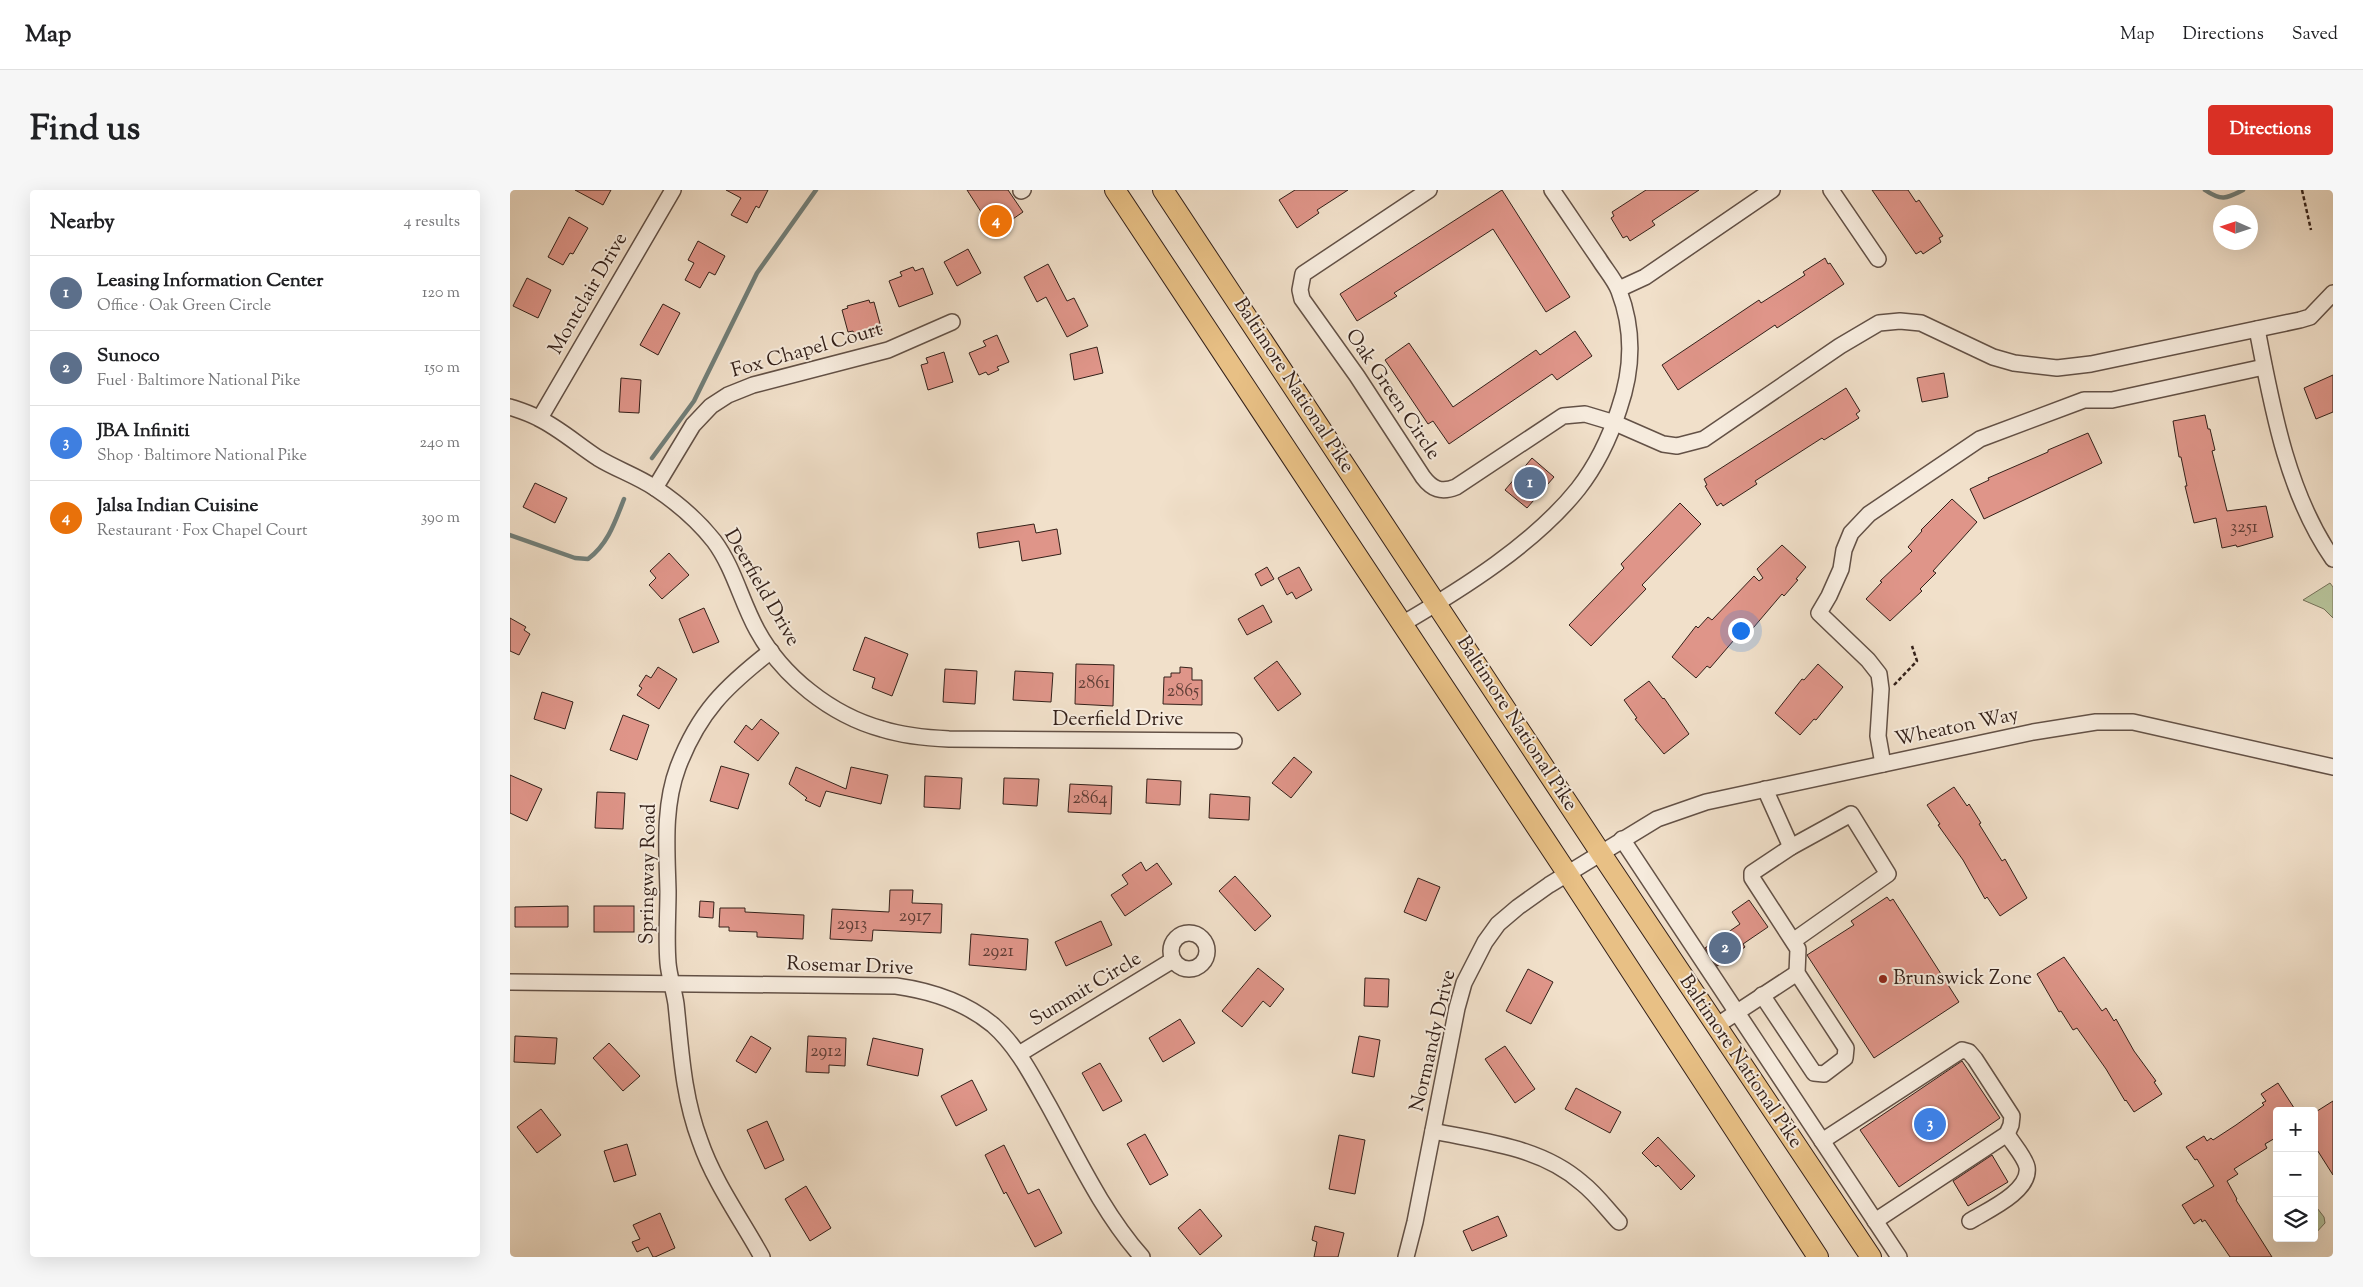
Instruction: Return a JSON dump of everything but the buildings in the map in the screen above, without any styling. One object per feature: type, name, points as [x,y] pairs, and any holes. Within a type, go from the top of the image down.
[{"type":"main road","name":"Baltimore National Pike","points":[[1115,190],[1567,873],[1818,1257]]},
{"type":"main road","name":"Baltimore National Pike","points":[[1164,190],[1600,852],[1871,1257]]},
{"type":"street","name":"Montclair Drive","points":[[540,418],[673,190]]},
{"type":"street","name":"Oak Green Circle","points":[[1429,190],[1303,274],[1300,290],[1302,300],[1357,376],[1430,486],[1438,490],[1456,487],[1563,416],[1585,414],[1615,423]]},
{"type":"street","points":[[1402,624],[1436,604],[1508,554],[1556,512],[1578,489],[1595,465],[1615,423],[1624,394],[1630,364],[1630,332],[1619,289],[1552,190]]},
{"type":"street","points":[[1619,289],[1644,277],[1772,190]]},
{"type":"street","points":[[1831,190],[1878,259]]},
{"type":"street","points":[[1615,423],[1663,444],[1677,446],[1704,439],[1840,346],[1879,323],[1900,320],[1921,323],[1993,357],[2036,367],[2057,368],[2091,364],[2310,317],[2333,293]]},
{"type":"street","name":"Fox Chapel Court","points":[[655,488],[693,425],[710,406],[728,395],[752,385],[888,350],[952,322]]},
{"type":"street","points":[[2257,329],[2264,367],[2290,466],[2312,521],[2333,559]]},
{"type":"street","points":[[1883,764],[1878,736],[1881,689],[1878,674],[1868,660],[1819,613],[1841,569],[1844,550],[1851,533],[1870,514],[1980,439],[2084,400],[2112,400],[2264,367]]},
{"type":"street","name":"Deerfield Drive","points":[[510,406],[540,418],[617,469],[655,488],[690,516],[714,541],[731,569],[757,629],[771,651],[793,676],[817,697],[853,718],[881,729],[915,737],[949,739],[1234,741]]},
{"type":"street","name":"Springway Road","points":[[672,983],[668,964],[667,823],[672,785],[690,740],[705,713],[724,690],[771,651]]},
{"type":"street","name":"Wheaton Way","points":[[1600,852],[1657,819],[1679,810],[1765,789],[2070,726],[2133,722],[2333,767]]},
{"type":"street","points":[[1765,789],[1791,847]]},
{"type":"street","points":[[1762,996],[1814,1073],[1824,1074],[1845,1058],[1846,1048],[1797,972],[1798,949],[1752,878],[1752,874],[1791,847],[1851,814],[1888,874],[1886,878],[1793,941]]},
{"type":"street","points":[[1622,839],[1899,1257]]},
{"type":"street","name":"Normandy Drive","points":[[1406,1257],[1457,1008],[1464,983],[1474,961],[1498,924],[1518,907],[1600,852]]},
{"type":"street","name":"Summit Circle","points":[[1019,1054],[1173,960]]},
{"type":"street","points":[[1716,1026],[1797,972]]},
{"type":"street","name":"Rosemar Drive","points":[[510,982],[896,986],[918,989],[943,996],[968,1008],[994,1026],[1019,1054],[1106,1208],[1142,1257]]},
{"type":"street","points":[[672,983],[683,1080],[700,1142],[710,1166],[762,1257]]},
{"type":"street","points":[[1822,1141],[1962,1050],[1969,1052],[1975,1059],[2012,1116],[2012,1125],[2007,1134],[1875,1221]]},
{"type":"street","points":[[1433,1131],[1520,1149],[1543,1158],[1560,1167],[1583,1184],[1619,1222]]},
{"type":"street","points":[[1970,1220],[2015,1193],[2026,1181],[2027,1167],[2007,1134]]},
{"type":"path","points":[[2302,190],[2311,230]]},
{"type":"path","points":[[1893,686],[1917,661],[1912,646]]},
{"type":"green space","points":[[2330,583],[2333,587],[2333,618],[2324,609],[2303,600]]},
{"type":"green space","points":[[2318,1209],[2324,1217],[2325,1223],[2318,1231]]},
{"type":"waterway","points":[[652,458],[694,401],[757,273],[816,190]]},
{"type":"waterway","points":[[2205,190],[2215,196],[2224,198],[2243,190]]},
{"type":"waterway","points":[[510,535],[575,558],[588,559],[601,547],[606,539],[624,499]]},
{"type":"place","name":"Jalsa Indian Cuisine","points":[[996,221]]},
{"type":"place","name":"Leasing Information Center","points":[[1530,483]]},
{"type":"place","name":"Sunoco","points":[[1725,948]]},
{"type":"place","name":"Brunswick Zone","points":[[1883,979]]},
{"type":"place","name":"JBA Infiniti","points":[[1930,1124]]}]
